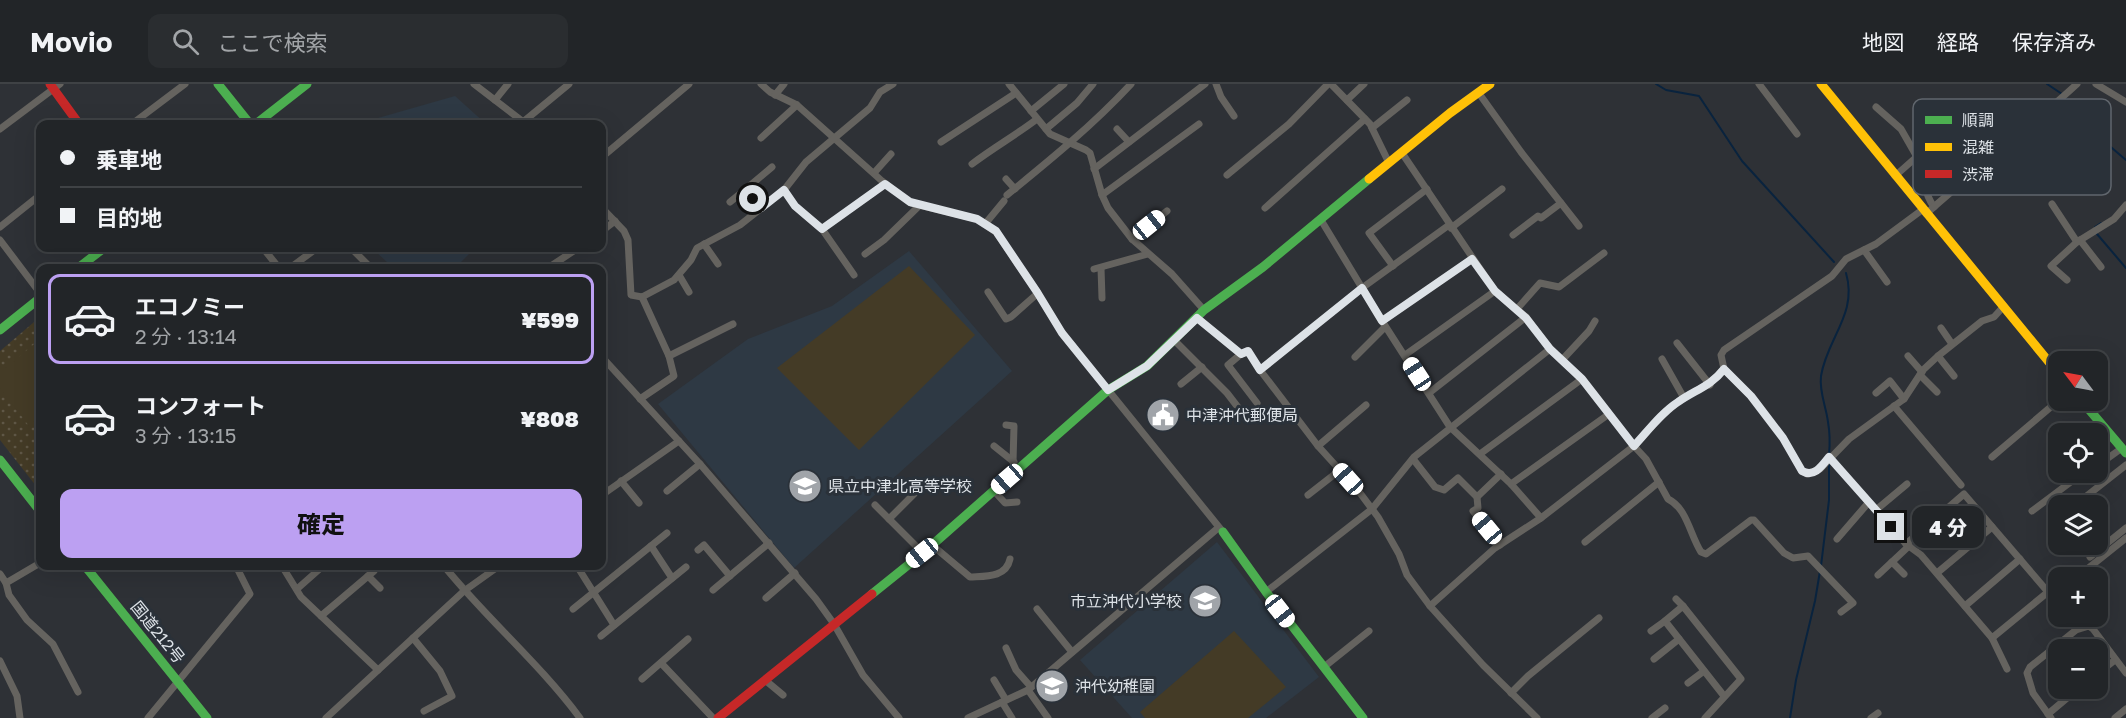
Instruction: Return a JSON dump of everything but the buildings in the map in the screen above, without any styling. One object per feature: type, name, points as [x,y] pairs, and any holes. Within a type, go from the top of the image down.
[{"type":"main road","points":[[218,84],[247,120]]},
{"type":"main road","points":[[261,120],[307,84]]},
{"type":"main road","points":[[718,718],[932,545],[994,491],[1017,464],[1108,390],[1147,366],[1204,310],[1263,267],[1450,113],[1490,84]]},
{"type":"main road","points":[[1821,84],[2048,361]]},
{"type":"main road","points":[[54,86],[76,120]]},
{"type":"main road","points":[[83,264],[99,252]]},
{"type":"main road","points":[[0,330],[36,301]]},
{"type":"main road","points":[[2090,411],[2124,451]]},
{"type":"main road","points":[[0,460],[36,506]]},
{"type":"main road","points":[[1221,530],[1363,718]]},
{"type":"main road","name":"国道212号","points":[[88,570],[207,718]]},
{"type":"street","points":[[137,120],[185,84]]},
{"type":"street","points":[[474,84],[520,120]]},
{"type":"street","points":[[495,100],[508,84]]},
{"type":"street","points":[[528,120],[570,84]]},
{"type":"street","points":[[606,154],[690,84]]},
{"type":"street","points":[[761,84],[775,95],[797,105],[885,184],[910,202],[977,219],[996,231],[1062,333],[1221,530],[1029,688],[968,718]]},
{"type":"street","points":[[775,95],[784,84]]},
{"type":"street","points":[[606,212],[628,240],[631,295],[642,297],[674,280],[691,260],[697,248],[740,225],[784,190],[806,162],[870,108],[880,92],[893,84]]},
{"type":"street","points":[[1010,84],[1037,119],[1056,138],[1090,153],[1107,208],[1132,239],[1172,274],[1204,310]]},
{"type":"street","points":[[1031,111],[1064,84]]},
{"type":"street","points":[[1046,129],[1077,103],[1093,84]]},
{"type":"street","points":[[985,224],[1005,198],[1071,143],[1131,84]]},
{"type":"street","points":[[1094,169],[1206,84]]},
{"type":"street","points":[[1216,84],[1229,113]]},
{"type":"street","points":[[1227,175],[1290,124],[1330,84],[1372,128],[1389,163]]},
{"type":"street","points":[[1347,100],[1364,84]]},
{"type":"street","points":[[1759,84],[1797,134]]},
{"type":"street","points":[[2061,99],[2077,84]]},
{"type":"street","points":[[2096,84],[2126,102]]},
{"type":"street","points":[[0,129],[54,86]]},
{"type":"street","points":[[1478,92],[1579,226]]},
{"type":"street","points":[[941,142],[1016,93]]},
{"type":"street","points":[[1372,128],[1407,100]]},
{"type":"street","points":[[761,138],[797,105]]},
{"type":"street","points":[[1876,107],[1901,129],[1913,150]]},
{"type":"street","points":[[972,164],[1037,119]]},
{"type":"street","points":[[1265,208],[1365,119]]},
{"type":"street","points":[[1102,195],[1199,124]]},
{"type":"street","points":[[1117,129],[1129,142]]},
{"type":"street","points":[[873,173],[891,153]]},
{"type":"street","points":[[1402,153],[1495,291],[1526,318],[1550,349],[1582,379],[1646,459],[1668,499],[1673,501],[1684,514],[1695,543],[1701,552],[1706,554],[1754,520],[1784,553],[1793,558],[1808,556],[1856,601],[1841,612]]},
{"type":"street","points":[[1895,176],[1913,160]]},
{"type":"street","points":[[730,202],[772,166]]},
{"type":"street","points":[[1006,179],[1015,189]]},
{"type":"street","points":[[822,229],[885,184]]},
{"type":"street","points":[[746,189],[761,208]]},
{"type":"street","points":[[1393,266],[1369,233],[1426,189]]},
{"type":"street","points":[[1260,370],[1362,288],[1502,189]]},
{"type":"street","points":[[784,190],[795,206],[822,229],[854,275]]},
{"type":"street","points":[[1926,195],[1934,207]]},
{"type":"street","points":[[1947,195],[1934,207],[1876,244],[1846,259],[1832,276],[1724,351],[1721,355],[1724,369],[1751,396],[1783,438],[1802,471],[1807,474],[1813,473],[1820,469],[1829,457],[1849,439],[1904,399],[1921,373],[1938,356],[1982,321],[1994,317],[2004,306]]},
{"type":"street","points":[[0,227],[36,198]]},
{"type":"street","points":[[1513,235],[1538,216],[1540,218],[1561,203]]},
{"type":"street","points":[[2052,204],[2078,241],[2101,267]]},
{"type":"street","points":[[865,254],[884,240],[920,205]]},
{"type":"street","points":[[2067,280],[2051,266],[2078,241],[2114,219],[2126,205]]},
{"type":"street","points":[[1132,239],[1167,211]]},
{"type":"street","points":[[1321,220],[1450,427],[1501,474],[1541,518]]},
{"type":"street","points":[[606,228],[615,221]]},
{"type":"street","points":[[0,240],[36,287]]},
{"type":"street","points":[[704,244],[718,264]]},
{"type":"street","points":[[1864,250],[1887,282]]},
{"type":"street","points":[[266,252],[276,264]]},
{"type":"street","points":[[295,264],[312,252]]},
{"type":"street","points":[[355,252],[367,264]]},
{"type":"street","points":[[554,264],[572,252]]},
{"type":"street","points":[[1517,309],[1540,284],[1558,287],[1604,253]]},
{"type":"street","points":[[1102,298],[1098,268],[1148,254]]},
{"type":"street","points":[[1355,357],[1384,324],[1472,259]]},
{"type":"street","points":[[679,275],[689,292]]},
{"type":"street","points":[[1405,355],[1495,291]]},
{"type":"street","points":[[988,292],[1006,319],[1038,293]]},
{"type":"street","points":[[640,399],[674,376],[669,356],[642,297]]},
{"type":"street","points":[[1197,318],[1241,354]]},
{"type":"street","points":[[1429,393],[1526,318]]},
{"type":"street","points":[[1562,360],[1589,331],[1595,321]]},
{"type":"street","points":[[669,356],[733,324]]},
{"type":"street","points":[[1941,328],[1952,344]]},
{"type":"street","points":[[1174,340],[1227,393],[1247,419]]},
{"type":"street","points":[[1677,343],[1710,385]]},
{"type":"street","points":[[1266,592],[1372,509],[1413,459],[1550,349]]},
{"type":"street","points":[[1257,404],[1228,365],[1248,351],[1318,446],[1372,509],[1395,546],[1407,575],[1430,606],[1464,645],[1537,718]]},
{"type":"street","points":[[1908,356],[1937,392]]},
{"type":"street","points":[[1938,356],[1954,376]]},
{"type":"street","points":[[1662,359],[1684,398]]},
{"type":"street","points":[[606,361],[795,573],[834,624],[863,675],[899,718]]},
{"type":"street","points":[[1181,384],[1202,367]]},
{"type":"street","points":[[1430,606],[1500,545],[1541,518],[1634,446],[1666,410],[1710,385],[1724,369]]},
{"type":"street","points":[[1480,454],[1582,379]]},
{"type":"street","points":[[1876,393],[1890,381],[1904,399]]},
{"type":"street","points":[[1318,446],[1366,405]]},
{"type":"street","points":[[1894,406],[1961,485]]},
{"type":"street","points":[[1992,457],[2048,409]]},
{"type":"street","points":[[1511,484],[1609,414]]},
{"type":"street","points":[[1006,425],[1014,426],[1017,464]]},
{"type":"street","points":[[606,492],[679,441]]},
{"type":"street","points":[[994,447],[1017,464]]},
{"type":"street","points":[[2108,460],[2124,451]]},
{"type":"street","points":[[1829,457],[1908,545],[1921,555],[1992,638],[2007,669]]},
{"type":"street","points":[[1413,459],[1436,487],[1444,490],[1458,478],[1477,497],[1478,508],[1473,512],[1500,545]]},
{"type":"street","points":[[667,491],[700,464]]},
{"type":"street","points":[[2088,495],[2126,465]]},
{"type":"street","points":[[1308,495],[1340,470]]},
{"type":"street","points":[[1477,497],[1501,474]]},
{"type":"street","points":[[621,481],[639,503]]},
{"type":"street","points":[[1585,542],[1659,482]]},
{"type":"street","points":[[2032,511],[2069,483]]},
{"type":"street","points":[[1876,510],[1907,484]]},
{"type":"street","points":[[889,519],[920,489]]},
{"type":"street","points":[[994,491],[1005,503],[1017,502]]},
{"type":"street","points":[[1878,575],[1964,494],[2048,592],[1992,638]]},
{"type":"street","points":[[1837,539],[1869,502]]},
{"type":"street","points":[[875,505],[922,553]]},
{"type":"street","points":[[1936,573],[1992,526]]},
{"type":"street","points":[[2090,557],[2126,528]]},
{"type":"street","points":[[573,609],[667,533]]},
{"type":"street","points":[[2090,567],[2126,538]]},
{"type":"street","points":[[713,590],[769,543]]},
{"type":"street","points":[[698,550],[704,545],[730,576]]},
{"type":"street","points":[[932,545],[970,577],[996,576],[1008,565],[1010,559]]},
{"type":"street","points":[[651,546],[672,578]]},
{"type":"street","points":[[1965,606],[2020,560]]},
{"type":"street","points":[[1892,562],[1904,574]]},
{"type":"street","points":[[6,583],[36,565]]},
{"type":"street","points":[[600,636],[686,567]]},
{"type":"street","points":[[148,718],[249,594],[238,570]]},
{"type":"street","points":[[285,570],[301,597],[378,670]]},
{"type":"street","points":[[297,589],[318,570]]},
{"type":"street","points":[[447,570],[464,591],[559,690],[580,718]]},
{"type":"street","points":[[326,718],[464,591],[493,570]]},
{"type":"street","points":[[580,570],[614,625]]},
{"type":"street","points":[[321,616],[371,573],[380,588]]},
{"type":"street","points":[[766,598],[795,573]]},
{"type":"street","points":[[0,574],[6,583],[9,596],[27,620],[53,644],[78,692]]},
{"type":"street","points":[[1676,599],[1741,679],[1705,718]]},
{"type":"street","points":[[1651,631],[1683,606]]},
{"type":"street","points":[[1037,609],[1072,652]]},
{"type":"street","points":[[1511,693],[1528,676],[1599,618]]},
{"type":"street","points":[[1665,621],[1724,696]]},
{"type":"street","points":[[2068,699],[2050,716],[2033,693],[2027,672],[2030,667],[2076,630],[2089,626],[2093,629],[2126,673]]},
{"type":"street","points":[[1324,667],[1369,631]]},
{"type":"street","points":[[413,638],[440,671],[452,696],[424,711]]},
{"type":"street","points":[[642,680],[688,639]]},
{"type":"street","points":[[1654,659],[1679,639]]},
{"type":"street","points":[[1005,648],[1016,670],[1048,718]]},
{"type":"street","points":[[2108,665],[2115,660]]},
{"type":"street","points":[[0,661],[17,696],[20,718]]},
{"type":"street","points":[[661,663],[713,718]]},
{"type":"street","points":[[1688,683],[1704,671]]},
{"type":"street","points":[[765,680],[783,695]]},
{"type":"street","points":[[994,680],[1012,718]]},
{"type":"street","points":[[1652,718],[1665,708]]},
{"type":"street","points":[[2115,718],[2126,710]]},
{"type":"shaded area","points":[[455,96],[482,120],[371,120]]},
{"type":"shaded area","name":"県立中津北高等学校","points":[[909,251],[1012,371],[794,568],[658,404],[748,339],[832,306]]},
{"type":"shaded area","points":[[376,252],[471,252],[457,264],[388,263]]},
{"type":"shaded area","points":[[909,266],[975,335],[859,450],[777,368]]},
{"type":"shaded area","points":[[36,320],[36,486],[0,440],[0,351]]},
{"type":"shaded area","points":[[36,342],[36,420],[29,426],[0,388],[0,373]]},
{"type":"shaded area","name":"市立沖代小学校","points":[[1217,542],[1319,677],[1266,718],[1132,718],[1080,660]]},
{"type":"shaded area","points":[[1234,631],[1286,687],[1248,718],[1145,718],[1140,712]]},
{"type":"waterway","points":[[1656,84],[1666,90],[1699,96],[1742,161],[1834,262]]},
{"type":"waterway","points":[[2047,84],[2066,99]]},
{"type":"waterway","points":[[2111,147],[2126,160]]},
{"type":"waterway","points":[[2101,223],[2095,227],[2097,234],[2126,268]]},
{"type":"waterway","points":[[1829,455],[1829,430],[1821,376],[1824,362],[1845,314],[1849,288],[1846,273]]},
{"type":"waterway","points":[[1821,566],[1829,500],[1829,464]]},
{"type":"waterway","points":[[1790,718],[1820,571]]},
{"type":"traffic: fast","points":[[218,84],[247,120]]},
{"type":"traffic: fast","points":[[261,120],[307,84]]},
{"type":"traffic: fast","points":[[872,594],[923,553],[1108,390],[1147,366],[1204,310],[1263,267],[1369,179]]},
{"type":"traffic: fast","points":[[83,264],[99,252]]},
{"type":"traffic: fast","points":[[0,330],[36,301]]},
{"type":"traffic: fast","points":[[2090,411],[2126,453]]},
{"type":"traffic: fast","points":[[0,460],[36,506]]},
{"type":"traffic: fast","points":[[1223,532],[1363,718]]},
{"type":"traffic: fast","points":[[88,570],[207,718]]},
{"type":"traffic: slow","points":[[1369,179],[1450,113],[1490,84]]},
{"type":"traffic: slow","points":[[1821,84],[2048,361]]},
{"type":"traffic: jam","points":[[50,84],[76,120]]},
{"type":"traffic: jam","points":[[718,718],[872,594]]},
{"type":"place","name":"中津沖代郵便局","points":[[1163,415]]},
{"type":"place","name":"県立中津北高等学校","points":[[805,486]]},
{"type":"place","name":"市立沖代小学校","points":[[1205,601]]},
{"type":"place","name":"沖代幼稚園","points":[[1052,686]]},
{"type":"route","points":[[753,199],[761,208],[784,190],[795,206],[822,229],[885,184],[910,202],[977,219],[996,231],[1062,333],[1108,390],[1147,366],[1197,318],[1241,354],[1248,351],[1260,370],[1362,288],[1382,321],[1472,259],[1495,291],[1526,318],[1550,349],[1582,379],[1634,446],[1666,410],[1717,379],[1724,369],[1751,396],[1783,438],[1802,471],[1807,474],[1813,473],[1820,469],[1829,457],[1891,527]]}]
